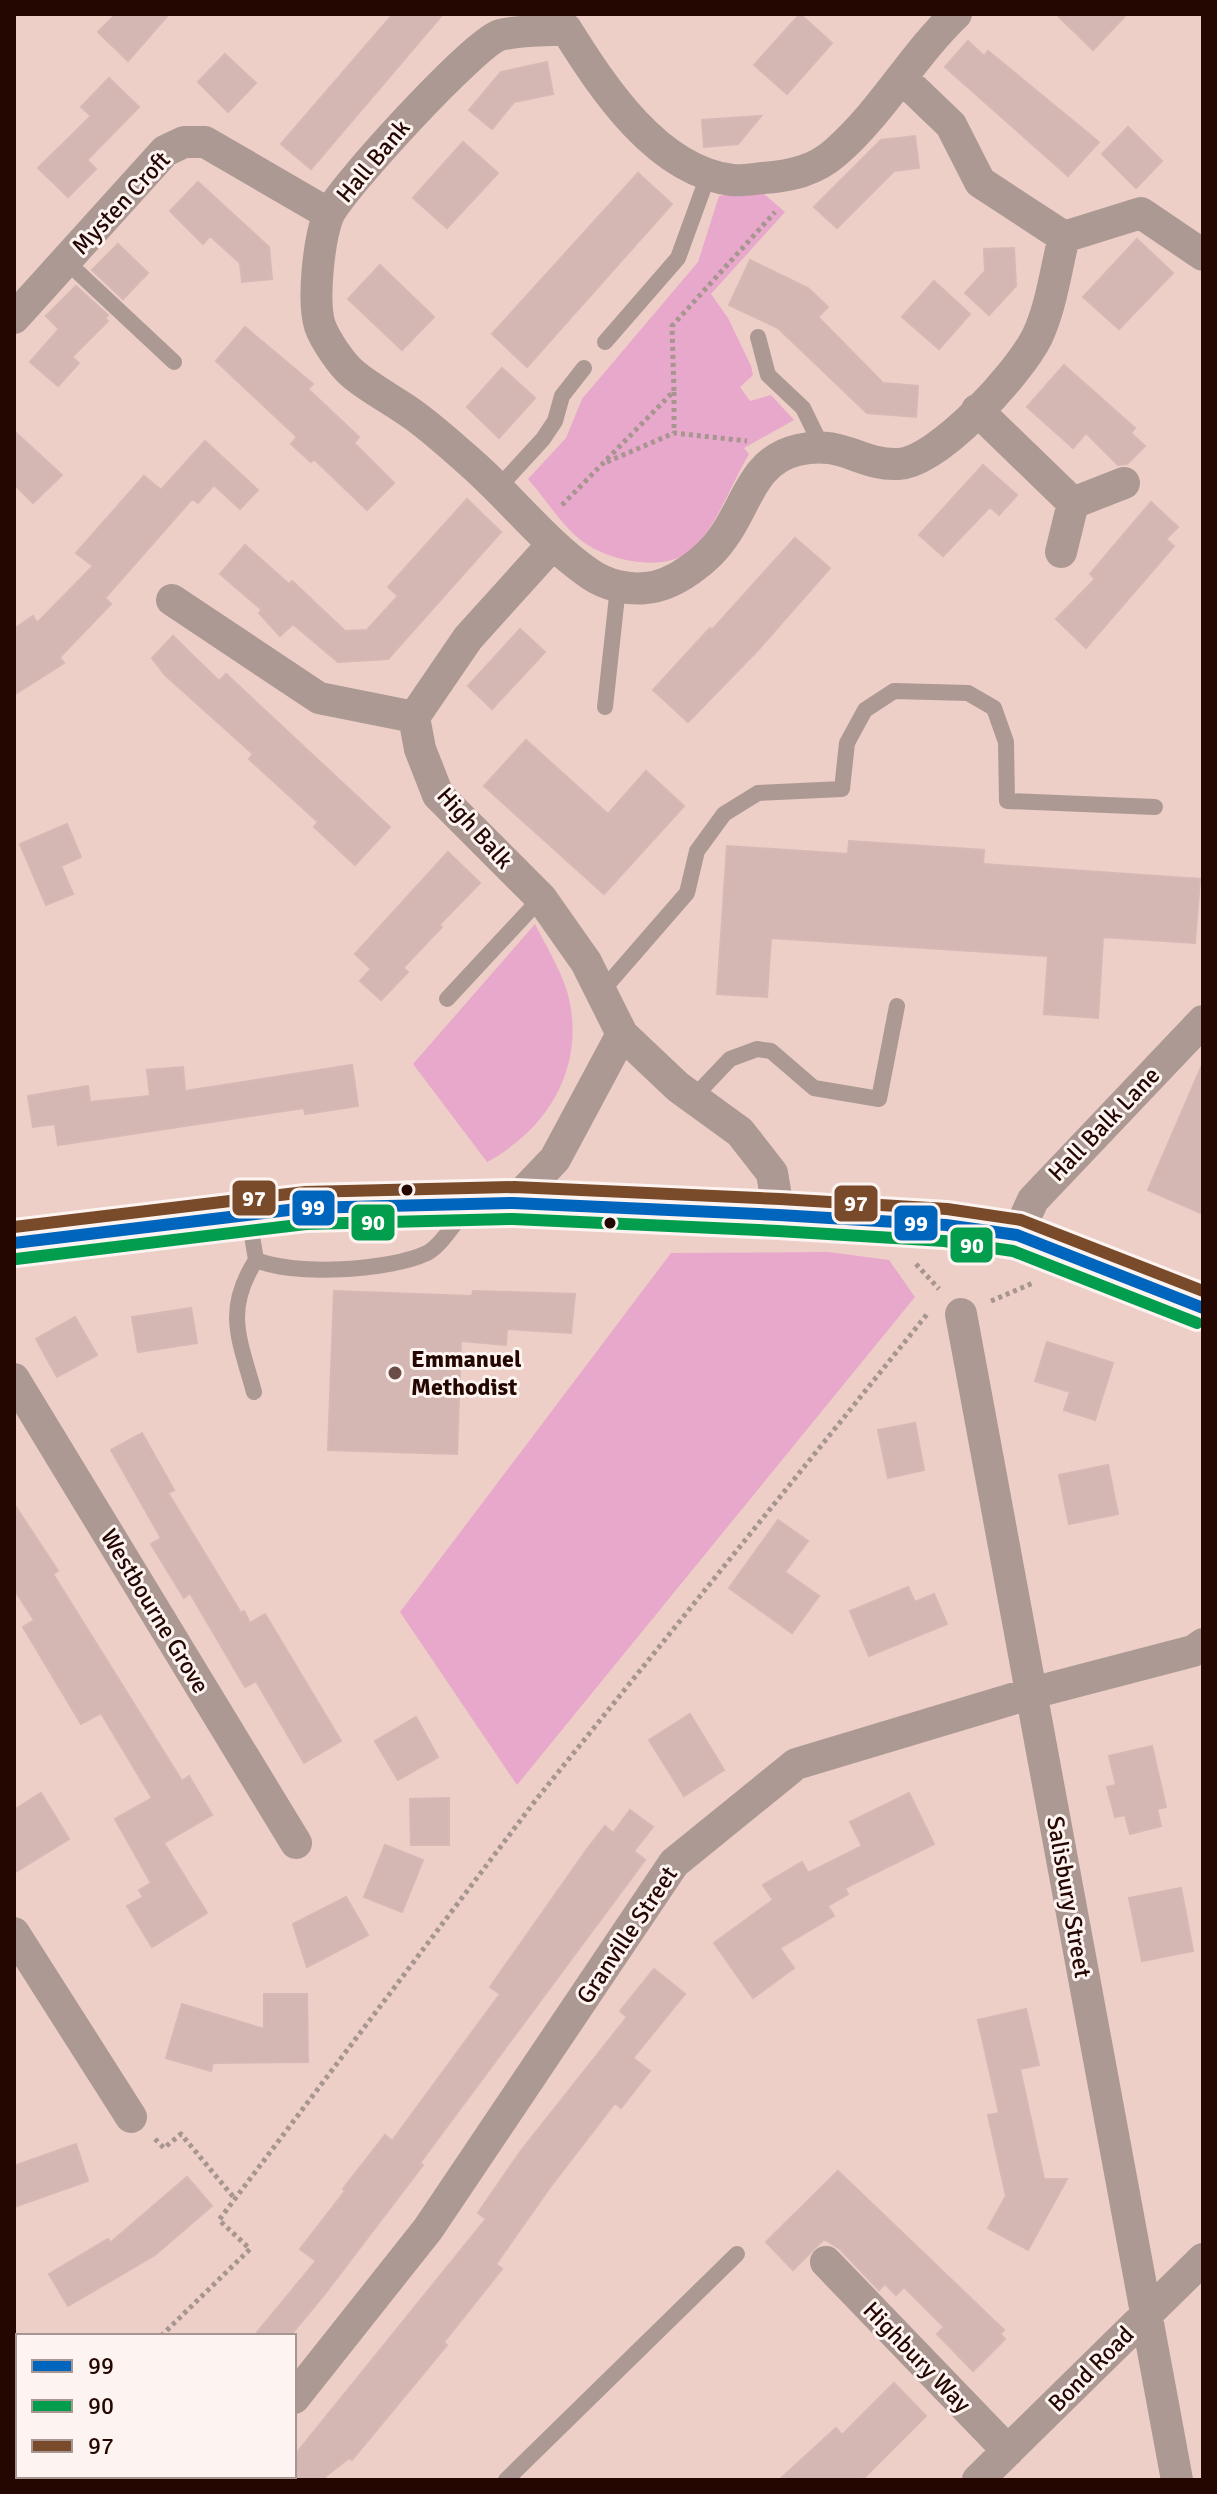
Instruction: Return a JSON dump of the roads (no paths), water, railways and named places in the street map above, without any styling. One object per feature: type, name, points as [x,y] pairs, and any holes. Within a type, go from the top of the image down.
[{"type":"highway","points":[[14,1243],[305,1208],[492,1204],[779,1215],[946,1225],[1017,1235],[1203,1308]]},
{"type":"street","points":[[570,22],[593,73],[632,122],[689,168],[733,180],[782,177],[813,169],[836,152],[903,79],[932,37],[956,14]]},
{"type":"street","name":"Hall Bank","points":[[570,22],[498,36],[461,62],[329,214],[317,277],[320,325],[350,372],[416,417],[498,488],[545,537],[593,577],[618,587]]},
{"type":"street","points":[[903,79],[951,125],[980,182],[1064,237]]},
{"type":"street","name":"Mysten Croft","points":[[14,318],[165,151],[184,142],[205,142],[329,214]]},
{"type":"street","points":[[1064,237],[1141,213],[1203,255]]},
{"type":"street","points":[[618,587],[649,588],[701,562],[724,536],[746,491],[768,465],[807,448],[851,451],[878,462],[901,464],[926,455],[949,440],[1037,337],[1064,237]]},
{"type":"street","points":[[977,410],[1073,503]]},
{"type":"street","points":[[1073,503],[1124,483]]},
{"type":"street","points":[[1061,552],[1073,503]]},
{"type":"street","points":[[172,600],[319,698],[414,717],[468,638],[545,537]]},
{"type":"street","name":"High Balk","points":[[414,717],[420,749],[438,795],[541,898],[586,962],[622,1034],[693,1098],[740,1132],[772,1173],[779,1215]]},
{"type":"street","name":"Hall Balk Lane","points":[[1017,1235],[1033,1200],[1203,1021]]},
{"type":"street","points":[[492,1204],[555,1159],[622,1034]]},
{"type":"street","name":"Salisbury Street","points":[[953,1304],[1032,1693],[1177,2480]]},
{"type":"street","name":"Westbourne Grove","points":[[14,1379],[296,1843]]},
{"type":"street","name":"Granville Street","points":[[296,2395],[428,2229],[674,1863],[796,1764],[1032,1693],[1193,1651],[1203,1644]]},
{"type":"street","points":[[14,1933],[131,2117]]},
{"type":"street","name":"Bond Road","points":[[978,2480],[1203,2259]]},
{"type":"street","name":"Highbury Way","points":[[826,2262],[1008,2451]]},
{"type":"lane","points":[[605,342],[678,258],[709,173]]},
{"type":"lane","points":[[66,261],[174,362]]},
{"type":"lane","points":[[758,337],[768,375],[803,408],[807,448]]},
{"type":"lane","points":[[498,488],[543,439],[555,421],[562,396],[584,368]]},
{"type":"lane","points":[[605,707],[618,587]]},
{"type":"lane","points":[[601,992],[687,893],[697,851],[724,814],[758,793],[842,789],[847,743],[865,710],[894,691],[968,693],[994,708],[1006,742],[1007,801],[1155,807]]},
{"type":"lane","points":[[447,999],[541,898]]},
{"type":"lane","points":[[693,1098],[730,1059],[757,1049],[771,1051],[814,1088],[879,1099],[897,1006]]},
{"type":"lane","points":[[256,1260],[276,1268],[380,1266],[430,1252],[492,1204]]},
{"type":"lane","points":[[248,1215],[256,1260],[240,1285],[236,1302],[239,1335],[254,1392]]},
{"type":"lane","points":[[506,2480],[737,2254]]},
{"type":"place","name":"Emmanuel Methodist","points":[[395,1373]]}]
